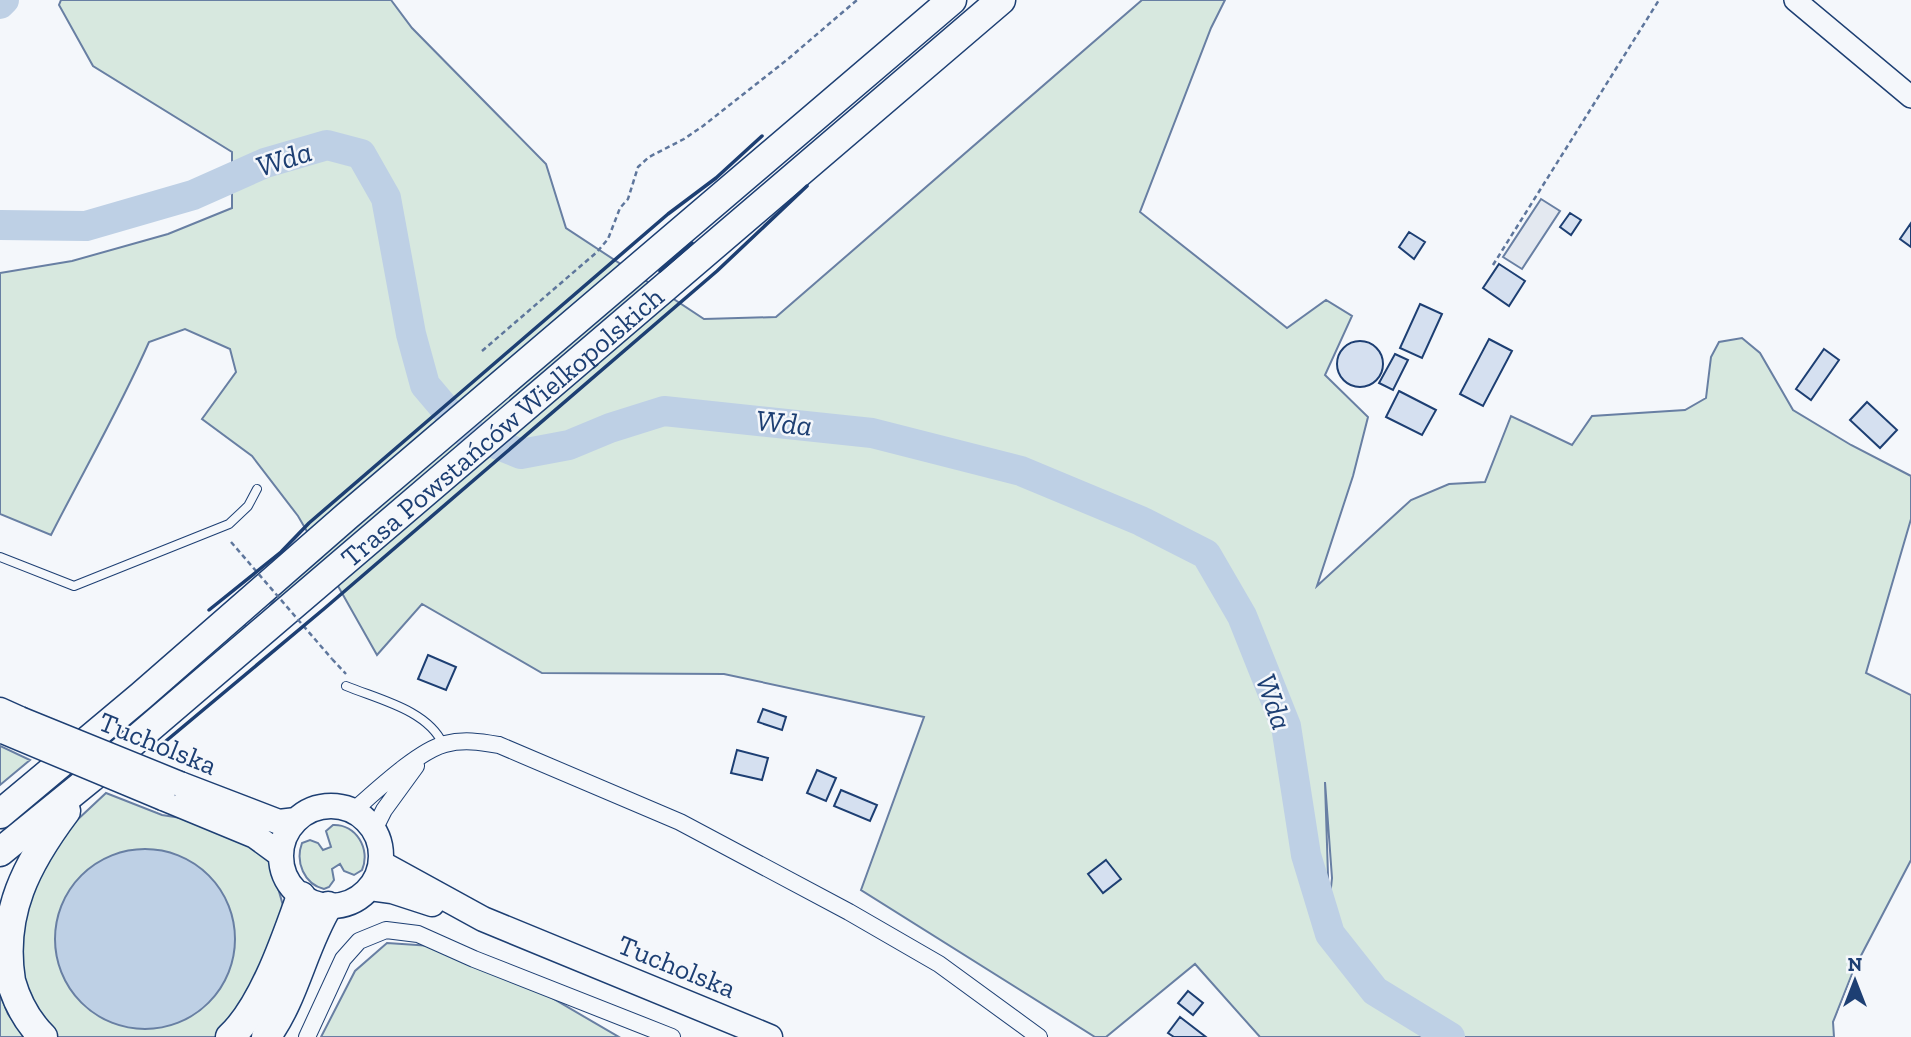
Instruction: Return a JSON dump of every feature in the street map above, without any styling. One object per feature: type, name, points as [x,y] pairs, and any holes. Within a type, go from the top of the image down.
[{"type":"highway","name":"Trasa Powstańców Wielkopolskich","points":[[0,814],[952,0]]},
{"type":"highway","name":"Trasa Powstańców Wielkopolskich","points":[[0,852],[1001,0]]},
{"type":"highway","points":[[43,1037],[32,1025],[16,997],[6,961],[5,938],[16,893],[27,867],[90,778]]},
{"type":"highway","points":[[230,1037],[250,1014],[267,980],[301,896]]},
{"type":"highway","points":[[266,1037],[283,1008],[328,906]]},
{"type":"main road","name":"Tucholska","points":[[6,723],[171,791],[255,836],[281,855]]},
{"type":"main road","name":"Tucholska","points":[[171,791],[279,821],[296,820]]},
{"type":"main road","points":[[336,807],[353,811],[374,830],[381,848],[381,863],[377,876],[370,888],[348,903],[328,906],[315,904],[301,896],[286,878],[281,855],[283,843],[296,820],[319,808],[336,807]]},
{"type":"main road","name":"Tucholska","points":[[381,863],[483,919]]},
{"type":"main road","name":"Tucholska","points":[[370,888],[392,891],[483,919],[770,1037]]},
{"type":"street","points":[[1795,0],[1911,97]]},
{"type":"street","points":[[353,811],[426,753],[443,744],[471,740],[499,746],[680,822],[849,912],[939,964],[1039,1037]]},
{"type":"street","points":[[374,830],[384,810],[426,753]]},
{"type":"street","points":[[307,1037],[343,959],[359,941],[386,930],[418,934],[474,959],[672,1037]]},
{"type":"lane","points":[[0,557],[74,586],[229,524],[248,506],[257,489]]},
{"type":"lane","points":[[346,686],[401,708],[428,723],[438,732],[443,744]]},
{"type":"path","points":[[482,351],[597,253],[608,239],[620,208],[628,199],[638,167],[649,157],[703,126],[857,0]]},
{"type":"path","points":[[1493,265],[1659,0]]},
{"type":"path","points":[[231,542],[346,675],[346,686]]},
{"type":"shaded area","points":[[61,0],[391,0],[412,28],[546,164],[566,228],[704,319],[776,317],[1142,0],[1225,0],[1211,28],[1140,212],[1287,328],[1326,300],[1352,316],[1325,375],[1368,417],[1353,476],[1317,586],[1411,500],[1449,484],[1485,482],[1511,416],[1572,445],[1592,416],[1685,410],[1706,398],[1711,357],[1719,342],[1742,338],[1760,353],[1793,410],[1851,445],[1911,476],[1911,519],[1866,673],[1911,695],[1911,860],[1854,969],[1833,1022],[1834,1037],[1260,1037],[1195,964],[1106,1037],[1095,1037],[861,890],[924,717],[724,674],[542,673],[422,604],[377,655],[325,563],[269,607],[279,593],[322,557],[298,516],[252,456],[202,419],[236,372],[230,349],[185,329],[149,342],[51,535],[0,514],[0,273],[72,261],[168,234],[232,208],[232,152],[93,66],[59,5]],"holes":[[[1325,782],[1332,878],[1329,906]]]},
{"type":"shaded area","points":[[1541,199],[1560,211],[1522,269],[1503,257]]},
{"type":"shaded area","points":[[240,624],[247,626],[118,744],[107,739]]},
{"type":"shaded area","points":[[0,746],[30,760],[0,785]]},
{"type":"shaded area","points":[[106,793],[162,815],[194,820],[268,853],[284,909],[244,1005],[216,1037],[57,1037],[35,1012],[15,955],[28,881],[75,822]]},
{"type":"shaded area","points":[[333,825],[355,833],[363,846],[364,862],[362,870],[354,875],[344,871],[340,864],[332,869],[334,880],[324,889],[306,877],[301,865],[300,850],[302,843],[310,840],[318,843],[323,850],[331,847],[326,831]]},
{"type":"shaded area","points":[[387,943],[432,946],[540,991],[619,1037],[321,1037],[355,971]]},
{"type":"shaded area","points":[[0,994],[8,1014],[25,1037],[0,1037]]},
{"type":"water","points":[[145,849],[163,850],[180,856],[209,875],[228,904],[234,921],[234,957],[228,974],[209,1003],[180,1022],[163,1028],[145,1029],[127,1028],[110,1022],[81,1003],[62,974],[56,957],[55,939],[56,921],[62,904],[81,875],[110,856],[127,850]]},
{"type":"building","points":[[1570,213],[1581,220],[1571,235],[1560,227]]},
{"type":"building","points":[[1911,223],[1911,247],[1900,239]]},
{"type":"building","points":[[1409,232],[1425,242],[1414,259],[1399,247]]},
{"type":"building","points":[[1499,264],[1525,281],[1509,306],[1483,288]]},
{"type":"building","points":[[1420,304],[1442,314],[1422,358],[1400,348]]},
{"type":"building","points":[[1489,339],[1512,351],[1483,406],[1460,394]]},
{"type":"building","points":[[1360,341],[1376,348],[1383,364],[1376,380],[1360,387],[1344,380],[1337,364],[1344,348]]},
{"type":"building","points":[[1824,349],[1839,360],[1811,400],[1796,389]]},
{"type":"building","points":[[1395,354],[1408,360],[1393,390],[1379,383]]},
{"type":"building","points":[[1399,391],[1436,410],[1422,435],[1386,417]]},
{"type":"building","points":[[1867,402],[1897,430],[1880,448],[1850,420]]},
{"type":"building","points":[[428,655],[456,667],[446,690],[418,679]]},
{"type":"building","points":[[763,709],[786,717],[782,730],[758,722]]},
{"type":"building","points":[[737,750],[768,758],[762,780],[731,773]]},
{"type":"building","points":[[817,770],[836,778],[826,801],[807,793]]},
{"type":"building","points":[[841,790],[877,805],[870,821],[834,806]]},
{"type":"building","points":[[1106,860],[1121,879],[1103,893],[1088,874]]},
{"type":"building","points":[[1188,991],[1203,1003],[1193,1015],[1178,1003]]},
{"type":"building","points":[[1180,1017],[1206,1037],[1174,1037],[1168,1033]]},
{"type":"waterway","name":"Wda","points":[[0,4],[4,0]]},
{"type":"waterway","name":"Wda","points":[[0,225],[86,226],[193,195],[265,163],[327,145],[361,154],[386,198],[411,334],[425,385],[464,431],[521,454],[569,445],[610,428],[664,411],[872,433],[1021,471],[1141,521],[1206,554],[1242,616],[1286,726],[1306,855],[1330,934],[1375,991],[1450,1037]]},
{"type":"wall","points":[[209,610],[281,552],[309,523],[762,136]]},
{"type":"wall","points":[[154,751],[325,608],[717,271],[807,186]]},
{"type":"wall","points":[[660,271],[692,243]]}]
